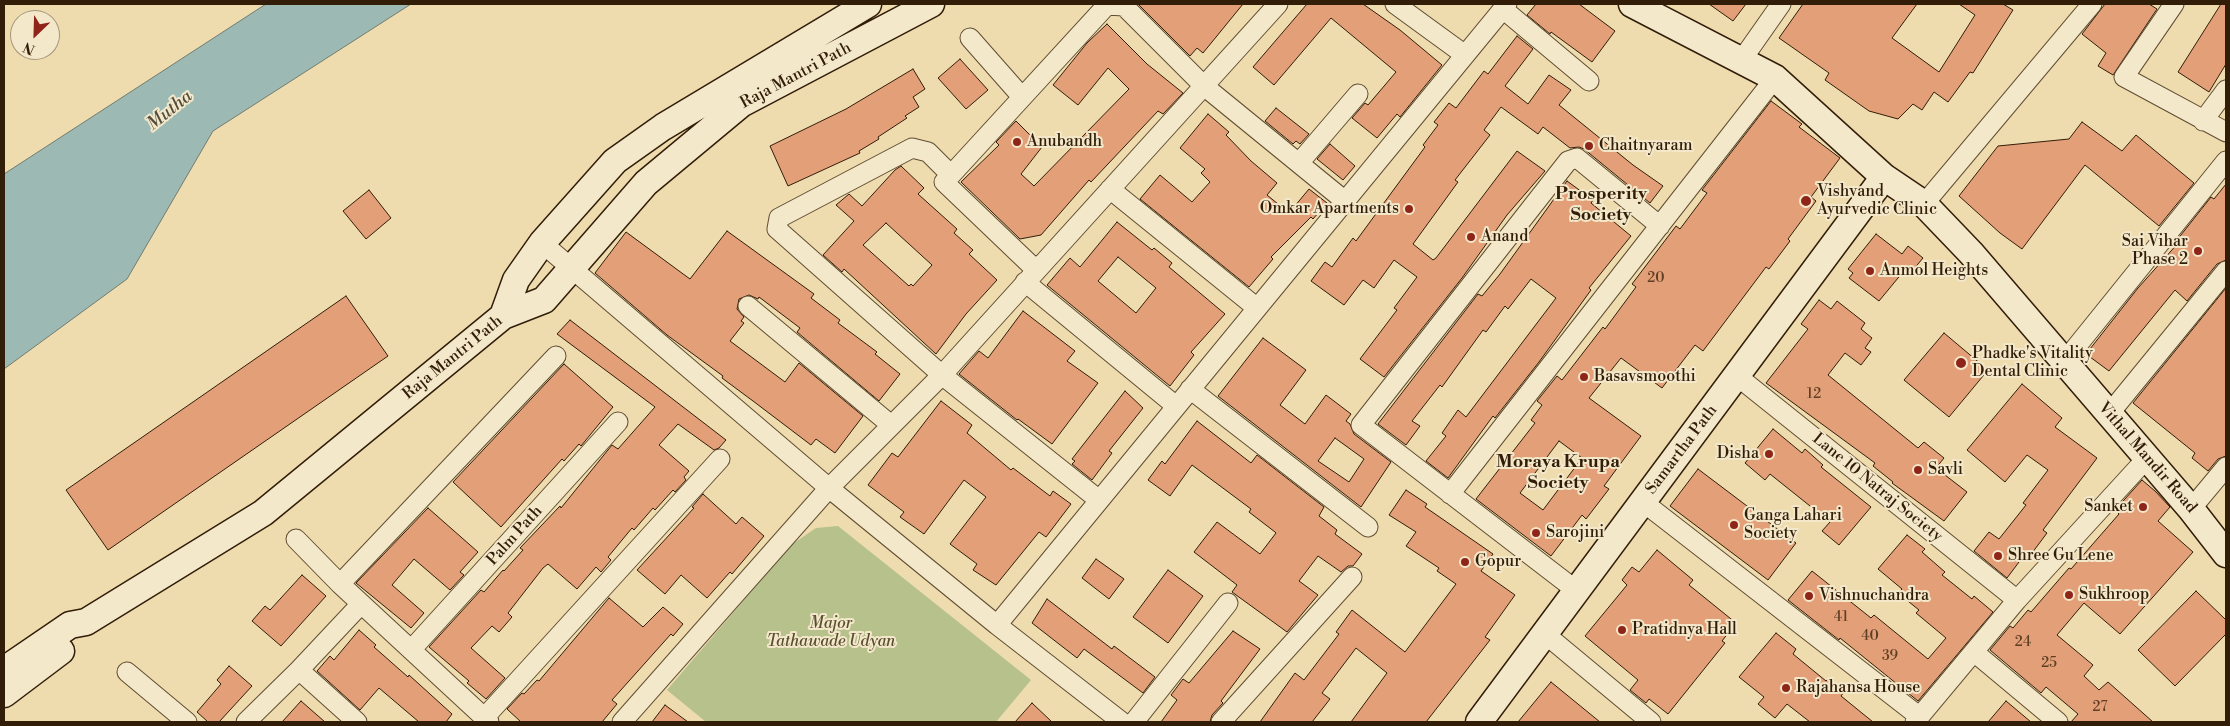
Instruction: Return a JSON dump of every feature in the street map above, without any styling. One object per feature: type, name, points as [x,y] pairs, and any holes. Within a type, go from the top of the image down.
[{"type":"main road","points":[[503,316],[516,280],[542,242],[615,161],[663,127],[868,4]]},
{"type":"main road","name":"Raja Mantri Path","points":[[4,670],[70,626],[86,622],[263,513],[503,316],[544,300],[646,183],[741,104],[931,4]]},
{"type":"main road","name":"Vithal Mandir Road","points":[[1632,4],[1662,10],[1742,61],[1775,78],[1884,177],[1924,204],[1971,253],[2191,509],[2226,554]]},
{"type":"main road","name":"Samartha Path","points":[[1479,722],[1738,376],[1884,177]]},
{"type":"main road","name":"Raja Mantri Path","points":[[4,694],[74,641],[86,622]]},
{"type":"street","points":[[622,722],[829,488],[942,375],[1278,4]]},
{"type":"street","points":[[1395,4],[1465,55]]},
{"type":"street","points":[[1742,61],[1780,4]]},
{"type":"street","points":[[1924,204],[2092,4]]},
{"type":"street","points":[[2174,4],[2124,78],[2226,132]]},
{"type":"street","points":[[1043,263],[1036,270],[944,182],[1107,5],[1125,5],[1204,86],[1345,201]]},
{"type":"street","points":[[997,625],[1505,6],[1589,82]]},
{"type":"street","points":[[970,38],[1022,97]]},
{"type":"street","points":[[1450,494],[1775,78]]},
{"type":"street","points":[[2204,121],[2226,90]]},
{"type":"street","points":[[1299,163],[1358,94]]},
{"type":"street","points":[[951,174],[928,152],[912,148],[778,218],[777,229],[942,375],[1099,500]]},
{"type":"street","points":[[1577,591],[1361,425],[1568,161],[1577,158],[1660,226]]},
{"type":"street","points":[[2064,362],[2226,161]]},
{"type":"street","points":[[1110,189],[1257,308]]},
{"type":"street","points":[[542,242],[829,488],[997,625],[1122,722]]},
{"type":"street","points":[[2109,414],[2226,271]]},
{"type":"street","points":[[1026,282],[1176,406]]},
{"type":"street","points":[[748,306],[891,426]]},
{"type":"street","points":[[340,584],[556,356]]},
{"type":"street","name":"Lane 10 Natraj Society","points":[[1738,376],[2017,600]]},
{"type":"street","points":[[1190,389],[1368,527]]},
{"type":"street","name":"Palm Path","points":[[411,650],[618,422]]},
{"type":"street","points":[[1643,502],[1917,719],[2017,600],[2146,458]]},
{"type":"street","points":[[296,539],[361,604],[487,720],[720,459]]},
{"type":"street","points":[[2191,509],[2226,467]]},
{"type":"street","points":[[1221,722],[1352,577]]},
{"type":"street","points":[[1134,722],[1228,602]]},
{"type":"street","points":[[246,722],[299,670],[361,604]]},
{"type":"street","points":[[1545,634],[1650,722]]},
{"type":"street","points":[[1974,652],[2058,722]]},
{"type":"street","points":[[299,670],[357,722]]},
{"type":"street","points":[[127,672],[186,722]]},
{"type":"green space","name":"Major Tathawade Udyan","points":[[838,526],[1031,680],[996,722],[706,722],[667,690],[791,545],[816,528]]},
{"type":"water","name":"Mutha","points":[[266,4],[411,4],[213,131],[127,279],[4,369],[4,174]]},
{"type":"building","points":[[1138,4],[1243,4],[1203,53],[1197,48],[1190,56]]},
{"type":"building","points":[[1307,4],[1363,4],[1400,30],[1442,65],[1400,117],[1397,114],[1377,138],[1352,118],[1365,103],[1368,105],[1396,72],[1331,18],[1274,85],[1253,67]]},
{"type":"building","points":[[1536,4],[1579,4],[1615,31],[1592,62],[1551,32],[1550,34],[1527,15]]},
{"type":"building","points":[[1709,4],[1746,4],[1733,21]]},
{"type":"building","points":[[1803,4],[1917,4],[1892,38],[1939,72],[1975,15],[1959,4],[2003,4],[2013,10],[1973,73],[1970,72],[1948,102],[1934,92],[1922,110],[1913,104],[1898,119],[1869,111],[1825,80],[1829,73],[1779,38]]},
{"type":"building","points":[[2105,4],[2149,4],[2157,9],[2113,75],[2098,66],[2106,53],[2082,34]]},
{"type":"building","points":[[2221,4],[2226,4],[2226,64],[2209,92],[2178,72]]},
{"type":"building","points":[[1107,24],[1147,64],[1183,93],[1163,114],[1158,111],[1091,182],[1089,180],[1041,235],[1020,239],[961,182],[999,145],[996,142],[1016,121],[1042,147],[1021,174],[1034,186],[1129,89],[1108,68],[1078,105],[1053,85],[1087,43]]},
{"type":"building","points":[[1517,36],[1533,49],[1505,86],[1528,104],[1549,75],[1571,90],[1559,105],[1633,165],[1663,186],[1650,203],[1584,149],[1579,147],[1570,148],[1543,127],[1538,134],[1501,107],[1484,130],[1490,135],[1455,180],[1458,182],[1413,244],[1433,260],[1436,258],[1517,151],[1545,171],[1507,215],[1462,278],[1384,377],[1360,359],[1397,310],[1394,308],[1417,277],[1394,260],[1374,288],[1363,280],[1344,305],[1311,281],[1325,262],[1332,267],[1353,238],[1356,241],[1425,147],[1423,145],[1438,125],[1434,122],[1449,103],[1456,108],[1484,71],[1488,74]]},
{"type":"building","points":[[960,59],[988,90],[966,109],[938,78]]},
{"type":"building","points":[[913,69],[925,89],[913,97],[919,107],[905,116],[907,118],[878,137],[879,139],[859,151],[860,153],[788,186],[770,146],[846,109]]},
{"type":"building","points":[[1771,101],[1802,124],[1799,127],[1840,158],[1811,197],[1816,201],[1788,239],[1790,241],[1769,269],[1766,267],[1703,351],[1695,345],[1662,388],[1621,358],[1589,398],[1641,436],[1604,486],[1609,489],[1586,519],[1582,515],[1551,556],[1476,499],[1535,423],[1531,420],[1542,405],[1537,401],[1557,376],[1562,380],[1603,327],[1605,329],[1636,287],[1632,284],[1676,226],[1680,229],[1707,193],[1702,190]],"holes":[[[1559,441],[1582,458],[1543,510],[1520,493]]]},
{"type":"building","points":[[1276,108],[1309,134],[1300,144],[1296,141],[1293,144],[1265,121]]},
{"type":"building","points":[[1208,114],[1229,132],[1226,135],[1251,161],[1277,183],[1267,195],[1289,213],[1309,189],[1327,203],[1313,219],[1311,217],[1271,257],[1273,259],[1249,287],[1140,199],[1160,175],[1192,202],[1210,182],[1201,173],[1205,169],[1180,148]]},
{"type":"building","points":[[2082,122],[2122,151],[2136,135],[2194,183],[2159,226],[2085,165],[2022,249],[2000,233],[1959,196],[1998,146],[2069,139]]},
{"type":"building","points":[[1330,144],[1355,166],[1343,180],[1317,159]]},
{"type":"building","points":[[901,166],[924,188],[918,194],[957,229],[954,233],[973,250],[969,254],[997,280],[966,314],[936,354],[844,269],[842,272],[823,255],[854,221],[836,205],[849,194],[862,206],[895,170]],"holes":[[[886,223],[932,265],[913,286],[911,284],[909,286],[863,245]]]},
{"type":"building","points":[[1567,181],[1593,200],[1591,203],[1631,236],[1589,288],[1591,290],[1539,362],[1495,418],[1493,416],[1448,478],[1426,461],[1446,436],[1442,433],[1458,410],[1466,417],[1556,298],[1531,279],[1508,309],[1505,306],[1486,332],[1483,330],[1442,387],[1440,385],[1412,421],[1420,426],[1406,445],[1378,424],[1478,294],[1482,296],[1500,274]]},
{"type":"building","points":[[2226,184],[2226,260],[2217,264],[2187,301],[2175,290],[2109,371],[2086,354],[2138,288],[2179,242],[2177,240],[2211,197],[2214,199]]},
{"type":"building","points":[[369,190],[391,218],[366,239],[343,211]]},
{"type":"building","points":[[1117,222],[1152,250],[1154,248],[1172,263],[1169,267],[1225,314],[1191,352],[1194,355],[1170,386],[1047,285],[1070,258],[1080,267]],"holes":[[[1118,257],[1156,288],[1136,313],[1098,281]]]},
{"type":"building","points":[[727,231],[814,294],[811,298],[840,320],[838,323],[877,352],[875,354],[900,374],[879,401],[797,332],[800,328],[759,297],[758,299],[749,295],[739,299],[737,309],[744,317],[741,321],[744,323],[730,341],[785,382],[799,363],[863,416],[835,453],[816,439],[811,445],[667,335],[595,273],[626,232],[690,279]]},
{"type":"building","name":"Anmol Heights","points":[[1876,234],[1902,254],[1908,246],[1923,258],[1908,276],[1903,272],[1879,301],[1849,278],[1853,273],[1848,269]]},
{"type":"building","points":[[2226,288],[2226,456],[2218,459],[2208,471],[2192,458],[2195,453],[2133,403]]},
{"type":"building","points":[[346,296],[388,356],[108,550],[66,490]]},
{"type":"building","points":[[1819,300],[1831,309],[1837,301],[1865,323],[1861,329],[1872,338],[1865,348],[1871,352],[1861,365],[1845,353],[1828,375],[1918,448],[1924,442],[1944,458],[1936,468],[1967,492],[1944,521],[1892,483],[1873,466],[1875,463],[1766,383],[1808,329],[1801,324]]},
{"type":"building","points":[[1023,311],[1075,351],[1067,361],[1098,383],[1052,444],[1017,420],[959,374],[979,351],[988,358]]},
{"type":"building","points":[[570,320],[726,440],[719,448],[714,450],[678,424],[659,445],[689,471],[684,477],[686,480],[675,492],[673,490],[655,510],[653,508],[634,530],[632,528],[608,557],[611,560],[601,572],[596,567],[577,589],[548,564],[543,568],[508,613],[512,617],[499,632],[492,626],[471,648],[505,678],[486,699],[467,683],[469,681],[429,647],[481,590],[484,592],[504,571],[523,550],[520,548],[560,506],[561,508],[612,445],[618,449],[655,407],[557,334]]},
{"type":"building","points":[[1944,333],[1988,370],[1949,417],[1904,380]]},
{"type":"building","points":[[1263,338],[1306,370],[1280,405],[1305,424],[1326,395],[1351,414],[1346,421],[1350,424],[1354,434],[1391,462],[1361,507],[1218,396]],"holes":[[[1335,438],[1364,459],[1349,482],[1318,461]]]},
{"type":"building","points":[[564,364],[613,407],[581,446],[579,444],[564,461],[562,459],[501,527],[453,482]]},
{"type":"building","points":[[2022,384],[2062,418],[2055,427],[2097,458],[2043,530],[2047,533],[2032,553],[2028,550],[2007,578],[1974,551],[1989,532],[1999,539],[2026,505],[2023,503],[2048,470],[2027,455],[2005,482],[1967,450]]},
{"type":"building","points":[[1125,391],[1143,408],[1109,451],[1112,453],[1092,480],[1072,464],[1075,461],[1072,459]]},
{"type":"building","points":[[941,401],[972,425],[967,433],[1011,470],[1013,468],[1050,496],[1053,491],[1071,504],[1046,537],[1039,532],[996,585],[973,570],[977,564],[950,544],[986,497],[964,480],[924,534],[900,517],[904,512],[868,485],[892,453],[898,457]]},
{"type":"building","points":[[1197,421],[1251,463],[1257,455],[1324,507],[1319,516],[1337,530],[1335,534],[1362,554],[1353,566],[1348,566],[1341,572],[1318,556],[1299,581],[1318,595],[1287,632],[1232,592],[1237,585],[1194,552],[1217,522],[1260,554],[1276,533],[1249,512],[1251,509],[1192,465],[1170,496],[1148,480],[1162,461],[1165,464]]},
{"type":"building","points":[[1773,429],[1802,453],[1805,449],[1823,465],[1821,467],[1871,507],[1839,545],[1822,531],[1830,522],[1770,474],[1765,480],[1745,463]]},
{"type":"building","name":"Ganga Lahari Society","points":[[1698,469],[1796,543],[1768,580],[1670,506]]},
{"type":"building","points":[[2142,480],[2170,507],[2158,521],[2193,552],[2120,634],[2084,603],[2057,635],[2093,665],[2084,676],[2099,690],[2108,682],[2153,722],[2071,722],[2078,714],[2046,687],[2041,693],[1990,650],[2010,626],[2013,628],[2028,610],[2031,612],[2069,568],[2071,569],[2119,514],[2115,510]]},
{"type":"building","points":[[1406,490],[1427,504],[1425,507],[1493,554],[1481,571],[1515,595],[1485,637],[1490,640],[1426,722],[1351,722],[1387,673],[1356,648],[1322,693],[1330,699],[1312,722],[1260,722],[1295,673],[1304,680],[1339,634],[1336,632],[1352,610],[1405,652],[1456,584],[1437,571],[1439,568],[1406,546],[1416,532],[1389,515]]},
{"type":"building","points":[[703,494],[736,524],[742,517],[764,536],[732,574],[730,572],[707,598],[681,575],[665,594],[637,570],[694,508],[692,507]]},
{"type":"building","points":[[428,508],[478,552],[460,572],[464,575],[450,590],[414,559],[392,585],[424,613],[411,628],[356,583]]},
{"type":"building","points":[[1907,535],[1925,549],[1922,552],[1945,572],[1942,575],[1972,599],[1974,596],[1993,612],[1918,701],[1840,638],[1839,640],[1788,600],[1812,571],[1871,618],[1874,615],[1928,659],[1946,638],[1916,613],[1919,610],[1898,593],[1902,589],[1878,569]]},
{"type":"building","points":[[1657,550],[1693,580],[1689,585],[1736,623],[1722,641],[1725,643],[1668,714],[1649,699],[1646,703],[1630,690],[1638,680],[1585,636],[1627,585],[1622,580],[1632,567],[1639,572]]},
{"type":"building","points":[[1096,559],[1124,579],[1109,599],[1082,578]]},
{"type":"building","points":[[1168,570],[1203,596],[1168,643],[1133,617]]},
{"type":"building","points":[[302,575],[326,596],[281,646],[252,621],[265,606],[270,610]]},
{"type":"building","points":[[2196,591],[2226,620],[2226,634],[2175,686],[2138,650]]},
{"type":"building","points":[[609,598],[643,627],[663,607],[683,624],[673,636],[671,634],[612,700],[617,704],[602,722],[521,722],[507,709],[522,693],[524,694],[537,680],[539,681]]},
{"type":"building","points":[[1047,599],[1112,649],[1114,646],[1155,677],[1143,693],[1084,649],[1077,658],[1032,623]]},
{"type":"building","points":[[359,630],[376,645],[374,647],[408,677],[409,675],[452,714],[446,722],[419,722],[379,688],[360,710],[317,671],[330,656],[334,660]]},
{"type":"building","points":[[1233,631],[1260,649],[1221,701],[1223,703],[1212,715],[1210,722],[1161,722],[1177,700],[1171,695],[1183,679],[1189,683]]},
{"type":"building","points":[[1776,633],[1796,649],[1793,654],[1826,681],[1828,679],[1844,692],[1841,696],[1873,722],[1810,722],[1787,704],[1775,718],[1758,704],[1764,697],[1739,677]]},
{"type":"building","points":[[229,666],[252,686],[219,722],[208,722],[197,712],[221,684],[217,680]]},
{"type":"building","points":[[1551,682],[1600,722],[1518,722]]},
{"type":"building","points":[[301,701],[325,722],[282,722]]},
{"type":"building","points":[[2006,701],[2031,722],[1988,722]]},
{"type":"building","points":[[1032,703],[1052,722],[1015,722]]},
{"type":"building","points":[[665,705],[688,722],[652,722]]},
{"type":"place","name":"Anubandh","points":[[1017,142]]},
{"type":"place","name":"Chaitnyaram","points":[[1589,146]]},
{"type":"place","name":"Vishvand Ayurvedic Clinic","points":[[1806,201]]},
{"type":"place","name":"Omkar Apartments","points":[[1409,209]]},
{"type":"place","name":"Anand","points":[[1471,237]]},
{"type":"place","name":"Sai Vihar Phase 2","points":[[2198,251]]},
{"type":"place","name":"Anmol Heights","points":[[1870,271]]},
{"type":"place","name":"Phadke's Vitality Dental Clinic","points":[[1961,363]]},
{"type":"place","name":"Basavsmoothi","points":[[1584,377]]},
{"type":"place","name":"Disha","points":[[1769,454]]},
{"type":"place","name":"Savli","points":[[1918,470]]},
{"type":"place","name":"Sanket","points":[[2143,507]]},
{"type":"place","name":"Ganga Lahari Society","points":[[1734,525]]},
{"type":"place","name":"Sarojini","points":[[1536,533]]},
{"type":"place","name":"Shree Gu Lene","points":[[1998,556]]},
{"type":"place","name":"Gopur","points":[[1465,562]]},
{"type":"place","name":"Sukhroop","points":[[2069,595]]},
{"type":"place","name":"Vishnuchandra","points":[[1809,596]]},
{"type":"place","name":"Pratidnya Hall","points":[[1622,630]]},
{"type":"place","name":"Rajahansa House","points":[[1786,688]]},
{"type":"district","name":"Prosperity Society","points":[[1601,205]]},
{"type":"district","name":"Moraya Krupa Society","points":[[1558,473]]}]
